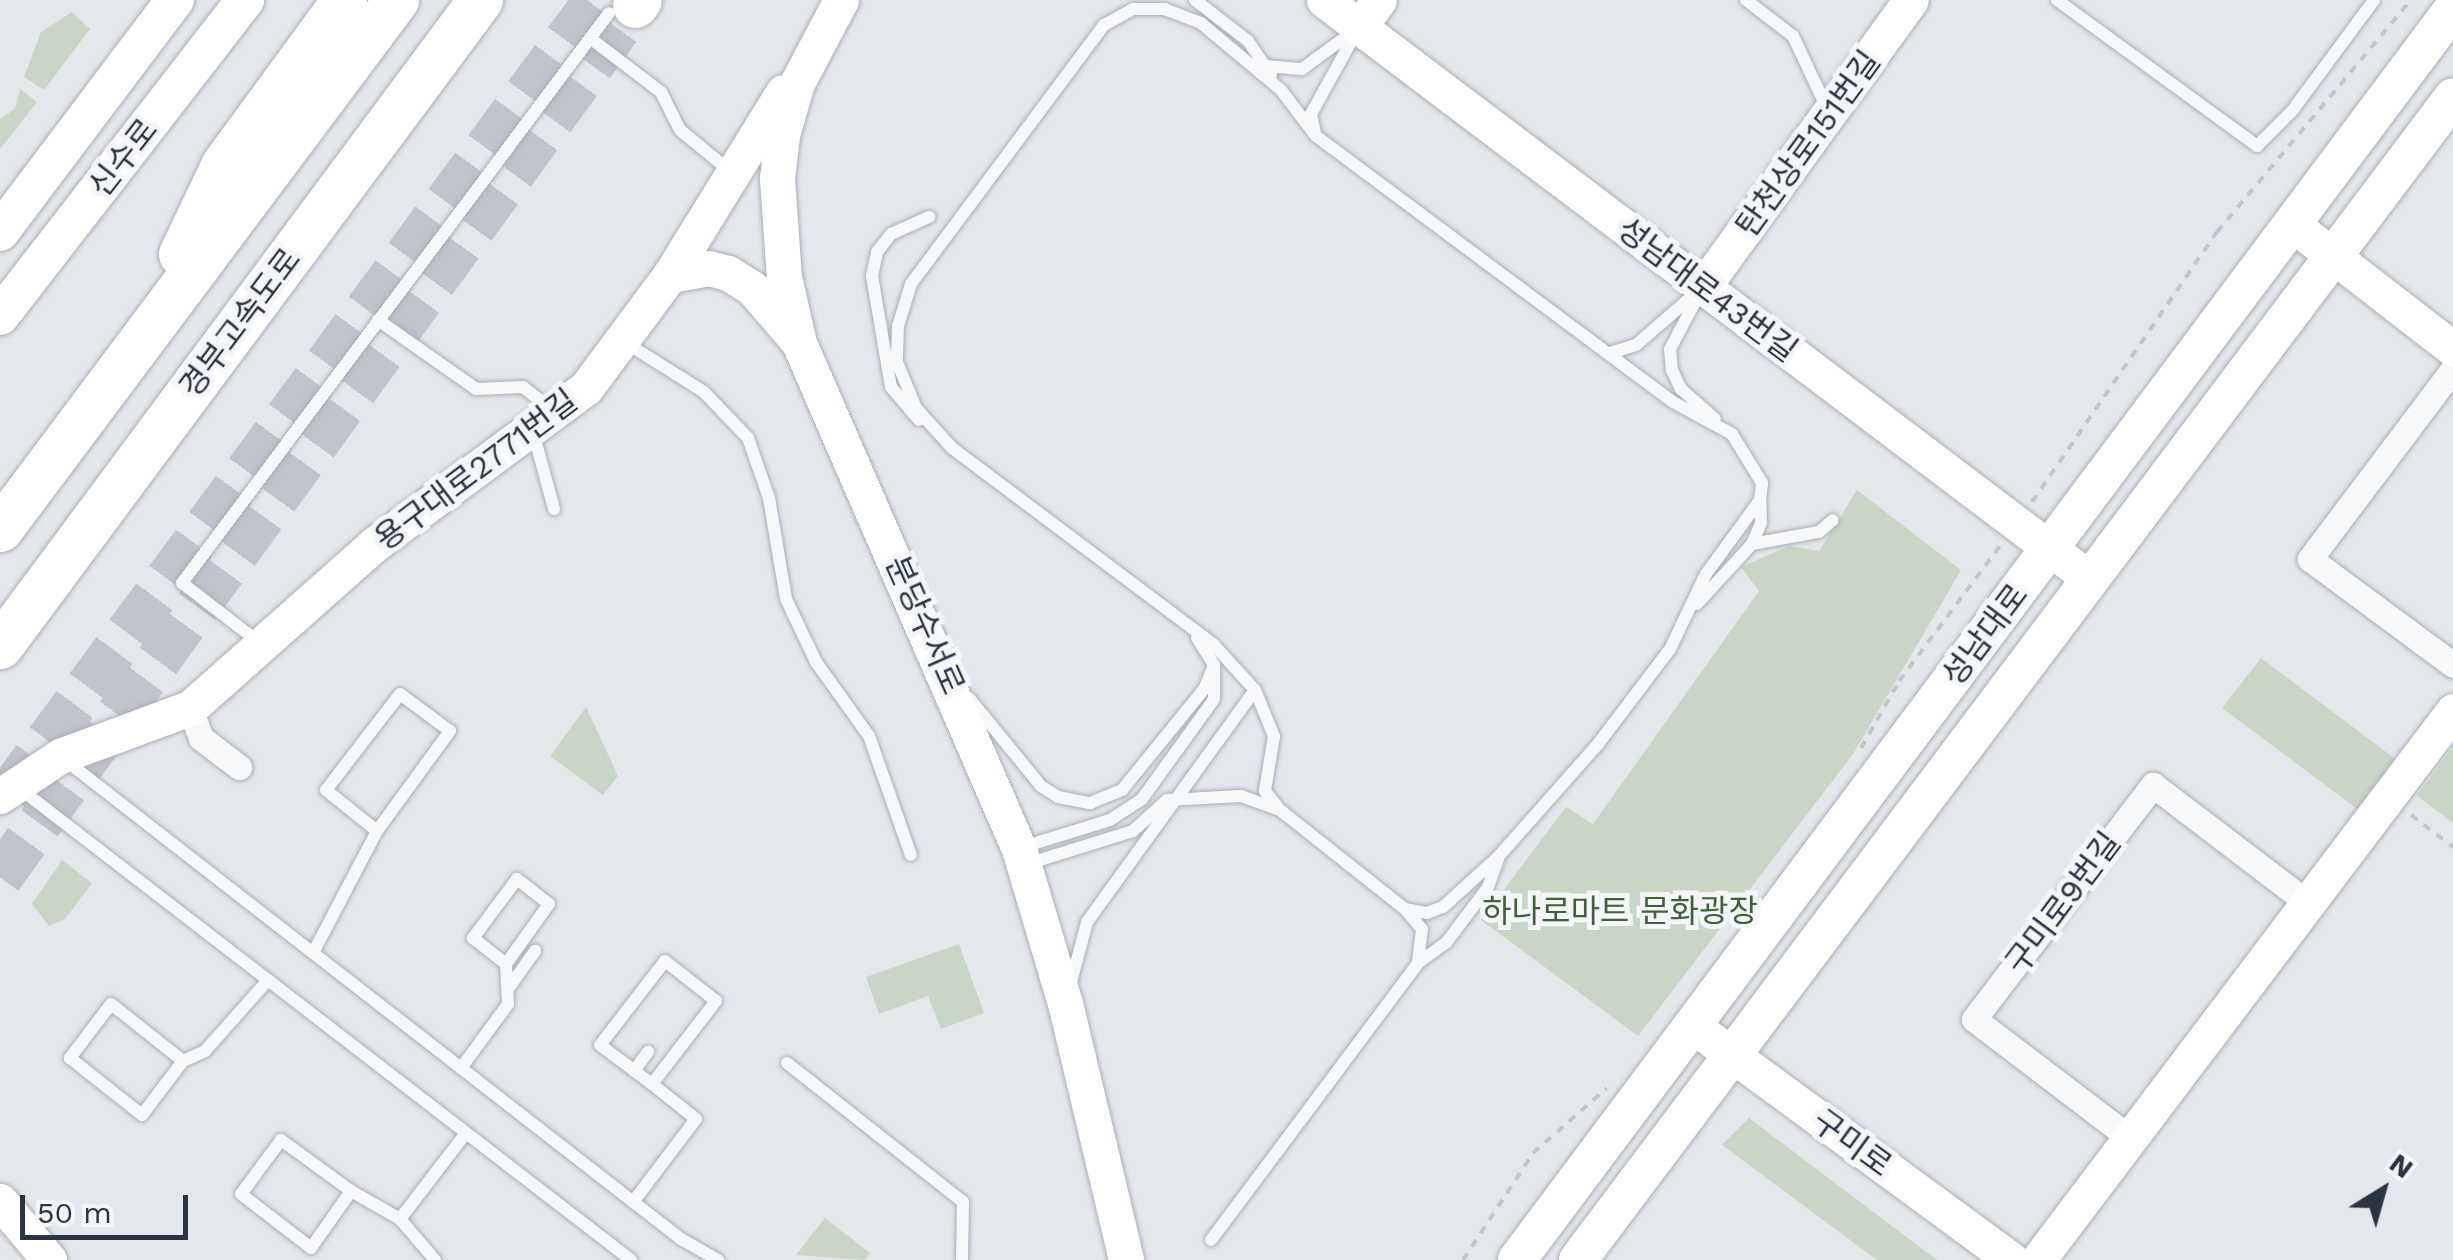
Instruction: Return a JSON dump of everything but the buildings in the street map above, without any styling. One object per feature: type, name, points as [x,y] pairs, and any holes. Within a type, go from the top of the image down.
[{"type":"highway","points":[[135,349],[224,164],[344,0]]},
{"type":"highway","points":[[0,528],[396,0]]},
{"type":"highway","name":"경부고속도로","points":[[0,646],[480,0]]},
{"type":"main road","name":"신수로","points":[[0,232],[175,0]]},
{"type":"main road","name":"신수로","points":[[0,316],[245,0]]},
{"type":"main road","name":"성남대로","points":[[1518,1260],[2453,9]]},
{"type":"main road","name":"성남대로","points":[[1578,1260],[2453,98]]},
{"type":"street","name":"성남대로43번길","points":[[1324,0],[1369,13],[1703,287],[2090,579]]},
{"type":"street","name":"탄천상로151번길","points":[[1703,287],[1830,118],[1911,0]]},
{"type":"street","name":"용구대로2771번길","points":[[6,789],[60,756],[190,708],[375,544],[544,421],[624,342],[836,7]]},
{"type":"street","name":"분당수서로","points":[[836,7],[797,83],[777,178],[784,277],[799,343],[944,666],[1022,856],[1065,1003],[1126,1260]]},
{"type":"street","points":[[2292,224],[2453,350]]},
{"type":"street","points":[[670,274],[708,268],[728,273],[752,288],[799,343]]},
{"type":"street","points":[[2453,369],[2310,558],[2453,664]]},
{"type":"street","points":[[190,708],[202,738],[239,766]]},
{"type":"street","points":[[2038,1260],[2453,711]]},
{"type":"street","name":"구미로9번길","points":[[2130,1138],[1974,1020],[2154,785],[2308,903]]},
{"type":"street","name":"구미로","points":[[1693,1026],[2012,1260]]},
{"type":"street","points":[[0,1201],[50,1260]]},
{"type":"lane","points":[[1195,0],[1248,41],[1316,136],[1673,402],[1732,434]]},
{"type":"lane","points":[[1746,0],[1793,36],[1830,118]]},
{"type":"lane","points":[[2057,0],[2257,146],[2292,111],[2374,0]]},
{"type":"lane","points":[[262,644],[182,582],[590,38],[628,6]]},
{"type":"lane","points":[[932,430],[897,362],[898,326],[911,284],[1104,25],[1133,10],[1186,15],[1281,90]]},
{"type":"lane","points":[[1266,66],[1302,70],[1369,13]]},
{"type":"lane","points":[[1316,136],[1311,114],[1369,13]]},
{"type":"lane","points":[[590,38],[661,92],[680,130],[733,173]]},
{"type":"lane","points":[[929,217],[891,234],[877,252],[872,276],[891,388],[908,412],[1214,646],[1256,690],[1274,736],[1265,791],[1280,810],[1405,908],[1422,929],[1418,963]]},
{"type":"lane","points":[[1608,353],[1624,354],[1703,287]]},
{"type":"lane","points":[[1405,908],[1427,913],[1444,907],[1498,857],[1598,744],[1695,606],[1752,544],[1762,523],[1758,469],[1732,434],[1681,389],[1672,370],[1670,350],[1703,287]]},
{"type":"lane","points":[[378,320],[476,389],[522,387],[544,421],[554,509]]},
{"type":"lane","points":[[624,342],[704,392],[748,438],[769,498],[786,599],[799,631],[869,736],[912,855]]},
{"type":"lane","points":[[1695,606],[1706,574],[1760,500]]},
{"type":"lane","points":[[1752,544],[1819,532],[1833,520]]},
{"type":"lane","points":[[1022,856],[1110,820],[1142,799],[1214,700],[1214,665],[1196,636]]},
{"type":"lane","points":[[944,666],[1025,772],[1058,797],[1090,803],[1122,790],[1204,689],[1214,665]]},
{"type":"lane","points":[[1065,1003],[1088,922],[1256,690]]},
{"type":"lane","points":[[313,953],[378,830],[450,732],[400,694],[326,790],[378,830]]},
{"type":"lane","points":[[60,756],[633,1202],[718,1260]]},
{"type":"lane","points":[[6,789],[268,980],[630,1260]]},
{"type":"lane","points":[[1022,856],[1133,831],[1179,798],[1242,796],[1280,810]]},
{"type":"lane","points":[[1212,1240],[1418,963],[1446,943],[1488,887],[1498,857]]},
{"type":"lane","points":[[461,1068],[508,1004],[506,964],[550,904],[517,879],[472,938],[506,964]]},
{"type":"lane","points":[[508,989],[535,952]]},
{"type":"lane","points":[[633,1202],[696,1118],[600,1045],[666,961],[716,1001],[652,1084]]},
{"type":"lane","points":[[183,1062],[110,1004],[70,1058],[142,1114],[183,1062],[205,1051],[268,980]]},
{"type":"lane","points":[[634,1071],[648,1052]]},
{"type":"lane","points":[[786,1062],[963,1202],[962,1260]]},
{"type":"lane","points":[[400,1220],[466,1133]]},
{"type":"lane","points":[[351,1191],[311,1248],[241,1194],[280,1140],[351,1191],[400,1220],[435,1260]]},
{"type":"path","points":[[1854,762],[1899,681],[2016,524],[2217,232],[2411,0]]},
{"type":"path","points":[[2388,798],[2453,847]]},
{"type":"path","points":[[1463,1260],[1533,1154],[1621,1075]]},
{"type":"green space","points":[[72,12],[90,29],[44,90],[24,77],[41,32]]},
{"type":"green space","points":[[20,89],[37,102],[0,149],[0,119],[15,109]]},
{"type":"green space","name":"하나로마트 문화광장","points":[[1857,490],[1961,570],[1853,754],[1638,1036],[1481,920],[1566,807],[1593,824],[1759,591],[1741,567],[1789,546],[1819,551]]},
{"type":"green space","points":[[2261,658],[2402,764],[2364,814],[2222,708]]},
{"type":"green space","points":[[586,707],[618,776],[603,795],[550,756]]},
{"type":"green space","points":[[2453,747],[2453,823],[2417,796]]},
{"type":"green space","points":[[62,860],[92,883],[65,919],[49,926],[32,904]]},
{"type":"green space","points":[[959,944],[984,1013],[941,1029],[928,996],[879,1014],[866,977]]},
{"type":"green space","points":[[1749,1118],[1937,1260],[1877,1260],[1722,1145]]},
{"type":"green space","points":[[825,1218],[870,1253],[865,1260],[796,1255]]},
{"type":"tunnel","points":[[8,794],[596,0]]},
{"type":"tunnel","points":[[0,877],[635,5]]}]
